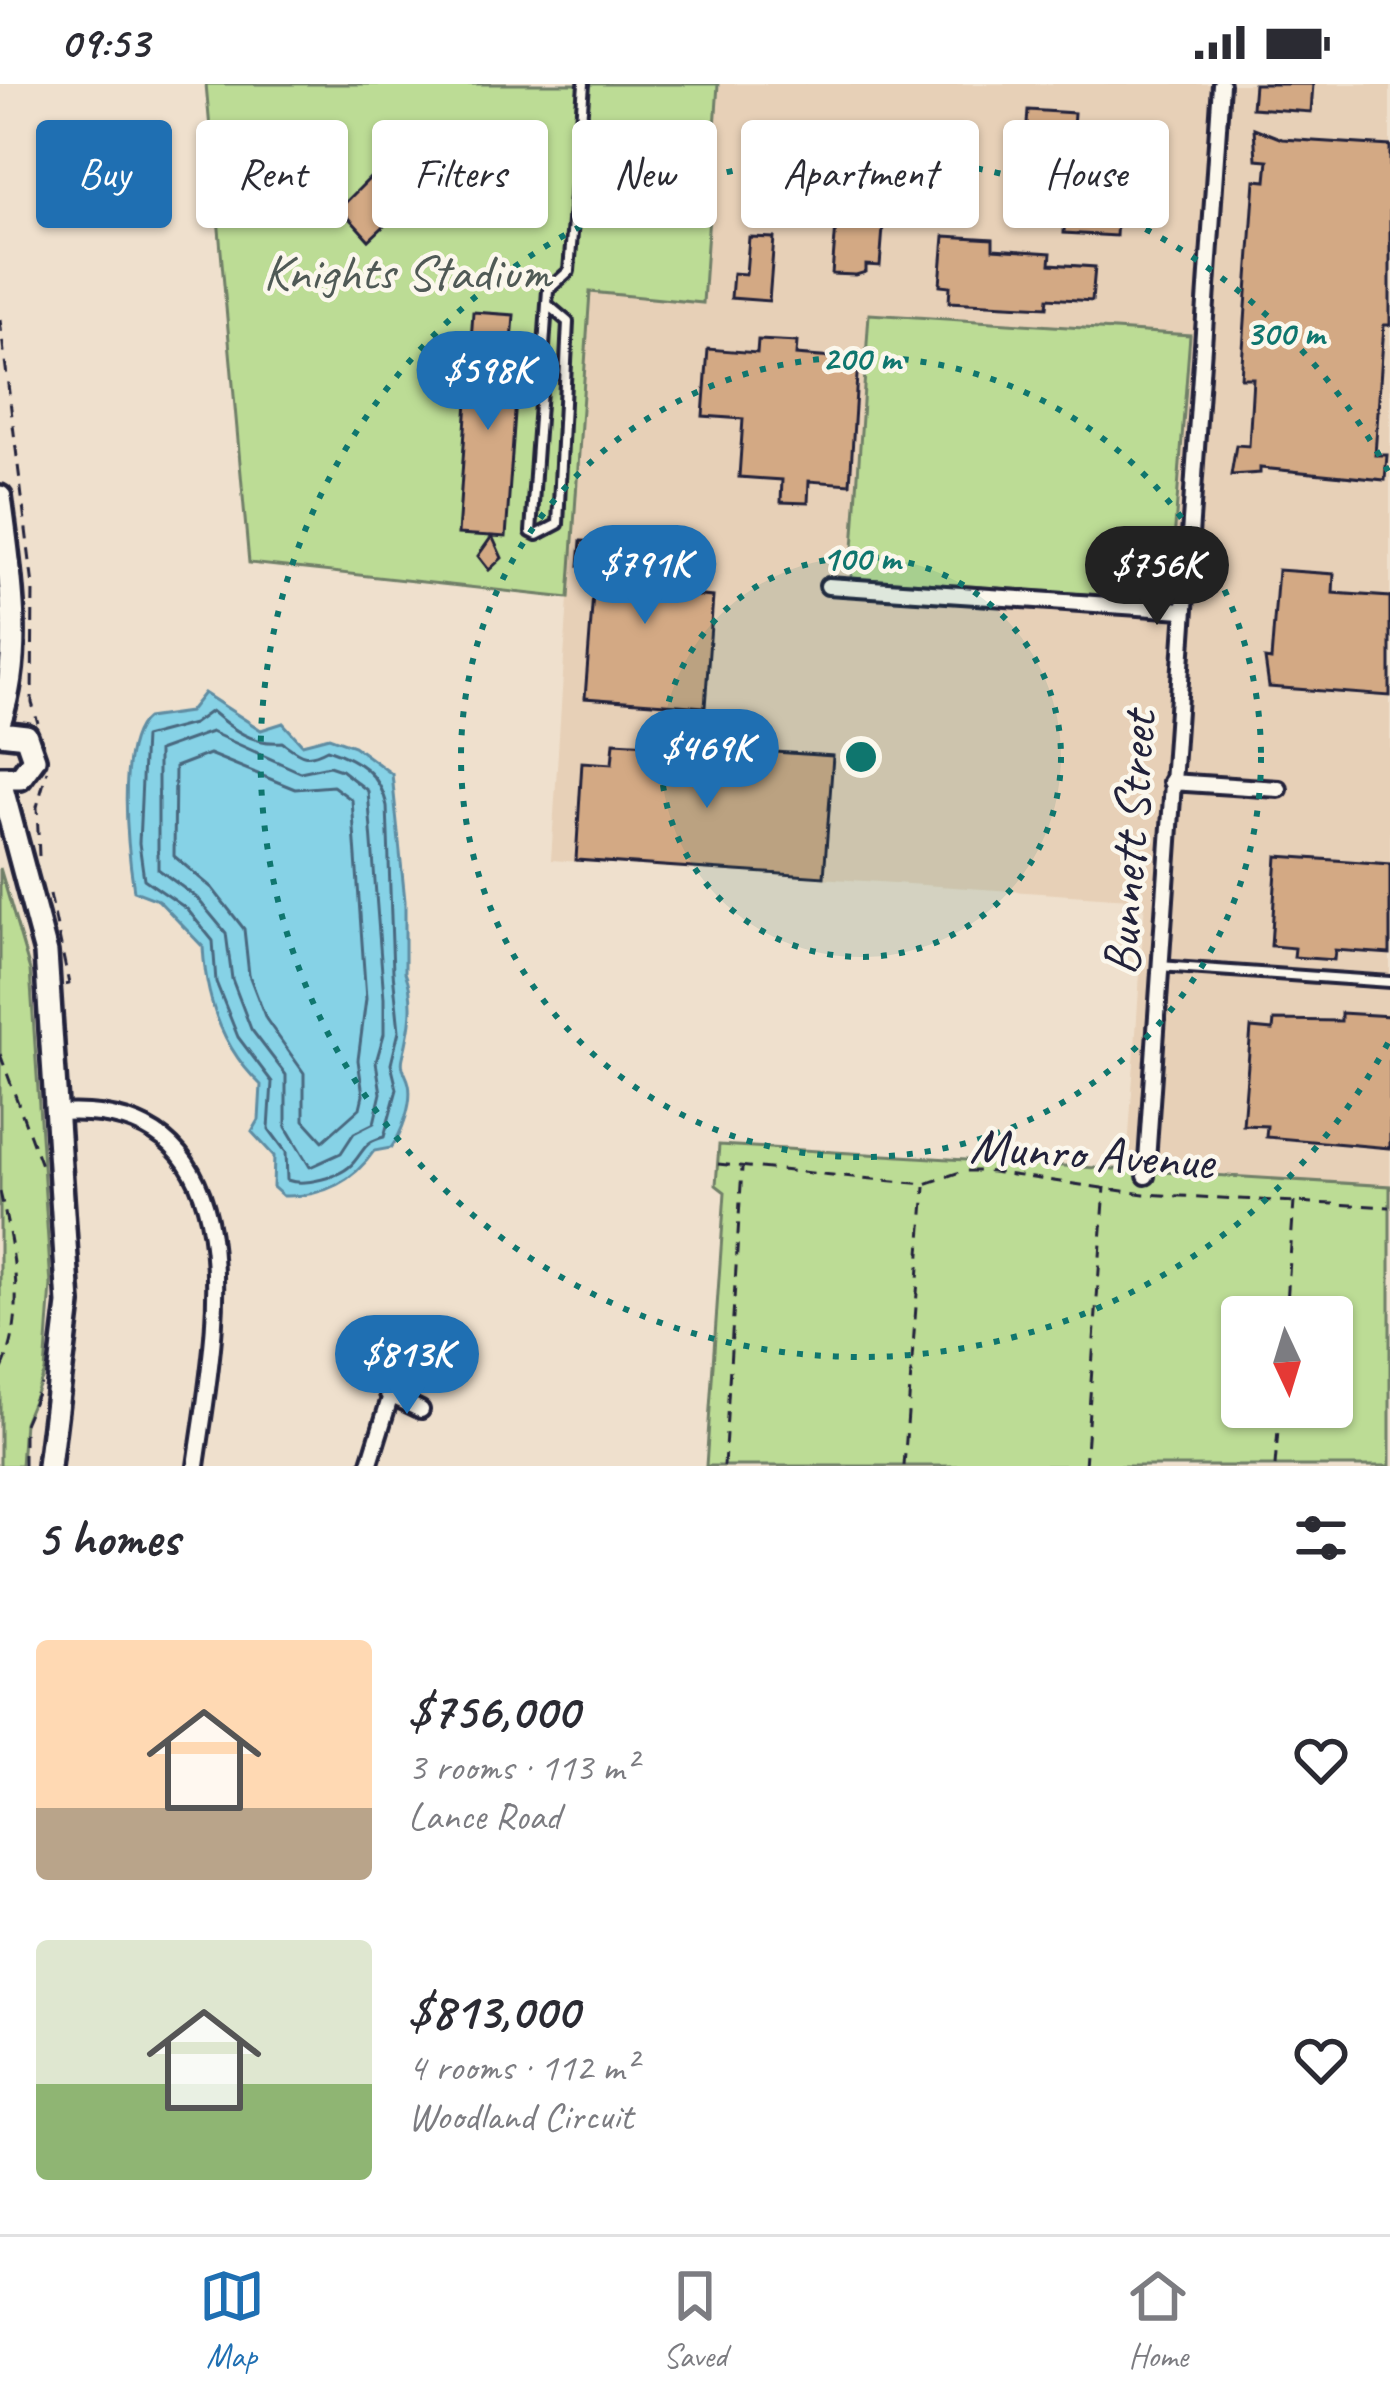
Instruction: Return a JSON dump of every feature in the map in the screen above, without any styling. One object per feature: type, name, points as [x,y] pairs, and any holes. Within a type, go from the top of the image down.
[{"type":"street","name":"Bunnett Street","points":[[1146,1176],[1221,84]]},
{"type":"street","points":[[0,497],[10,585],[10,681],[0,720]]},
{"type":"street","points":[[828,586],[1183,610]]},
{"type":"street","points":[[10,681],[34,751],[13,814]]},
{"type":"street","points":[[0,733],[26,736]]},
{"type":"street","points":[[31,767],[20,778],[0,780],[13,814],[18,861],[46,953],[69,1304],[49,1466]]},
{"type":"street","points":[[1171,782],[1279,788]]},
{"type":"street","points":[[57,1113],[109,1113],[142,1123],[173,1144],[203,1188],[214,1312],[196,1466]]},
{"type":"street","points":[[369,1466],[403,1356]]},
{"type":"street","points":[[388,1394],[421,1410]]},
{"type":"lane","points":[[548,305],[568,322],[558,524],[537,535],[531,532],[548,290],[569,272],[584,84]]},
{"type":"lane","points":[[1159,966],[1390,982]]},
{"type":"path","points":[[0,1054],[45,1175]]},
{"type":"path","name":"Munro Avenue","points":[[718,1165],[925,1184],[963,1171],[985,1171],[1144,1194],[1390,1207]]},
{"type":"path","points":[[724,1466],[742,1166]]},
{"type":"path","points":[[904,1466],[925,1184]]},
{"type":"path","points":[[1085,1466],[1105,1186]]},
{"type":"path","points":[[0,1192],[15,1290],[14,1332],[0,1373]]},
{"type":"path","points":[[1287,1296],[1294,1201]]},
{"type":"path","points":[[1275,1466],[1278,1428]]},
{"type":"shaded area","points":[[206,84],[1390,84],[1390,1186],[1121,1171],[1127,1165],[1145,900],[551,860],[568,598],[249,563],[219,228],[348,228],[348,120],[209,120]]},
{"type":"green space","name":"Knights Stadium","points":[[206,84],[718,84],[716,120],[572,120],[572,228],[708,228],[703,303],[590,292],[569,598],[249,563],[219,228],[348,228],[348,120],[209,120]]},
{"type":"green space","points":[[869,314],[1190,335],[1170,592],[1158,599],[851,578]]},
{"type":"green space","points":[[0,868],[30,970],[51,1285],[45,1372],[24,1422],[21,1466],[0,1466]]},
{"type":"green space","points":[[719,1145],[1390,1186],[1390,1466],[706,1466],[725,1192],[716,1185]]},
{"type":"water","points":[[204,693],[261,730],[283,723],[302,744],[329,737],[354,746],[392,774],[411,1004],[402,1061],[410,1092],[408,1109],[391,1148],[374,1151],[346,1179],[311,1194],[283,1196],[273,1187],[274,1156],[252,1132],[259,1120],[261,1085],[236,1055],[218,1022],[203,947],[158,900],[134,891],[126,799],[137,731],[147,718],[189,712]]},
{"type":"building","points":[[1254,84],[1313,84],[1311,112],[1252,108]]},
{"type":"building","points":[[1028,110],[1074,113],[1074,120],[1027,120]]},
{"type":"building","points":[[1254,128],[1282,139],[1390,146],[1390,325],[1384,325],[1375,455],[1387,455],[1385,480],[1260,468],[1260,473],[1231,475],[1236,445],[1249,446],[1253,378],[1241,378],[1255,180],[1266,181],[1268,160],[1256,159]]},
{"type":"building","points":[[372,176],[372,228],[382,228],[369,240],[348,217],[348,200]]},
{"type":"building","points":[[836,228],[883,228],[880,266],[866,265],[866,272],[856,275],[832,274]]},
{"type":"building","points":[[1064,228],[1116,228],[1116,236],[1064,233]]},
{"type":"building","points":[[944,236],[993,239],[993,249],[1051,253],[1050,264],[1095,267],[1092,301],[1048,298],[1047,307],[949,302],[950,286],[940,285]]},
{"type":"building","points":[[749,237],[774,238],[769,301],[731,298],[733,273],[746,274]]},
{"type":"building","points":[[473,312],[514,315],[509,384],[517,385],[506,537],[458,534]]},
{"type":"building","points":[[758,340],[797,342],[796,355],[858,360],[850,484],[809,481],[808,503],[781,502],[782,480],[739,477],[743,419],[703,416],[708,349],[757,353]]},
{"type":"building","points":[[492,536],[502,558],[489,570],[478,556]]},
{"type":"building","points":[[581,541],[679,546],[675,594],[713,597],[705,707],[585,698],[594,581],[588,580],[589,566],[579,566]]},
{"type":"building","points":[[1278,570],[1334,574],[1333,593],[1390,597],[1390,696],[1269,687],[1265,659],[1271,660]]},
{"type":"building","points":[[614,742],[668,745],[667,768],[698,770],[699,747],[833,756],[824,877],[576,860],[582,762],[612,764]]},
{"type":"building","points":[[1277,856],[1390,864],[1390,954],[1335,950],[1334,960],[1294,957],[1295,948],[1271,946]]},
{"type":"building","points":[[1341,1013],[1390,1016],[1390,1148],[1266,1137],[1267,1126],[1243,1125],[1251,1028],[1273,1030],[1274,1020],[1341,1021]]}]
